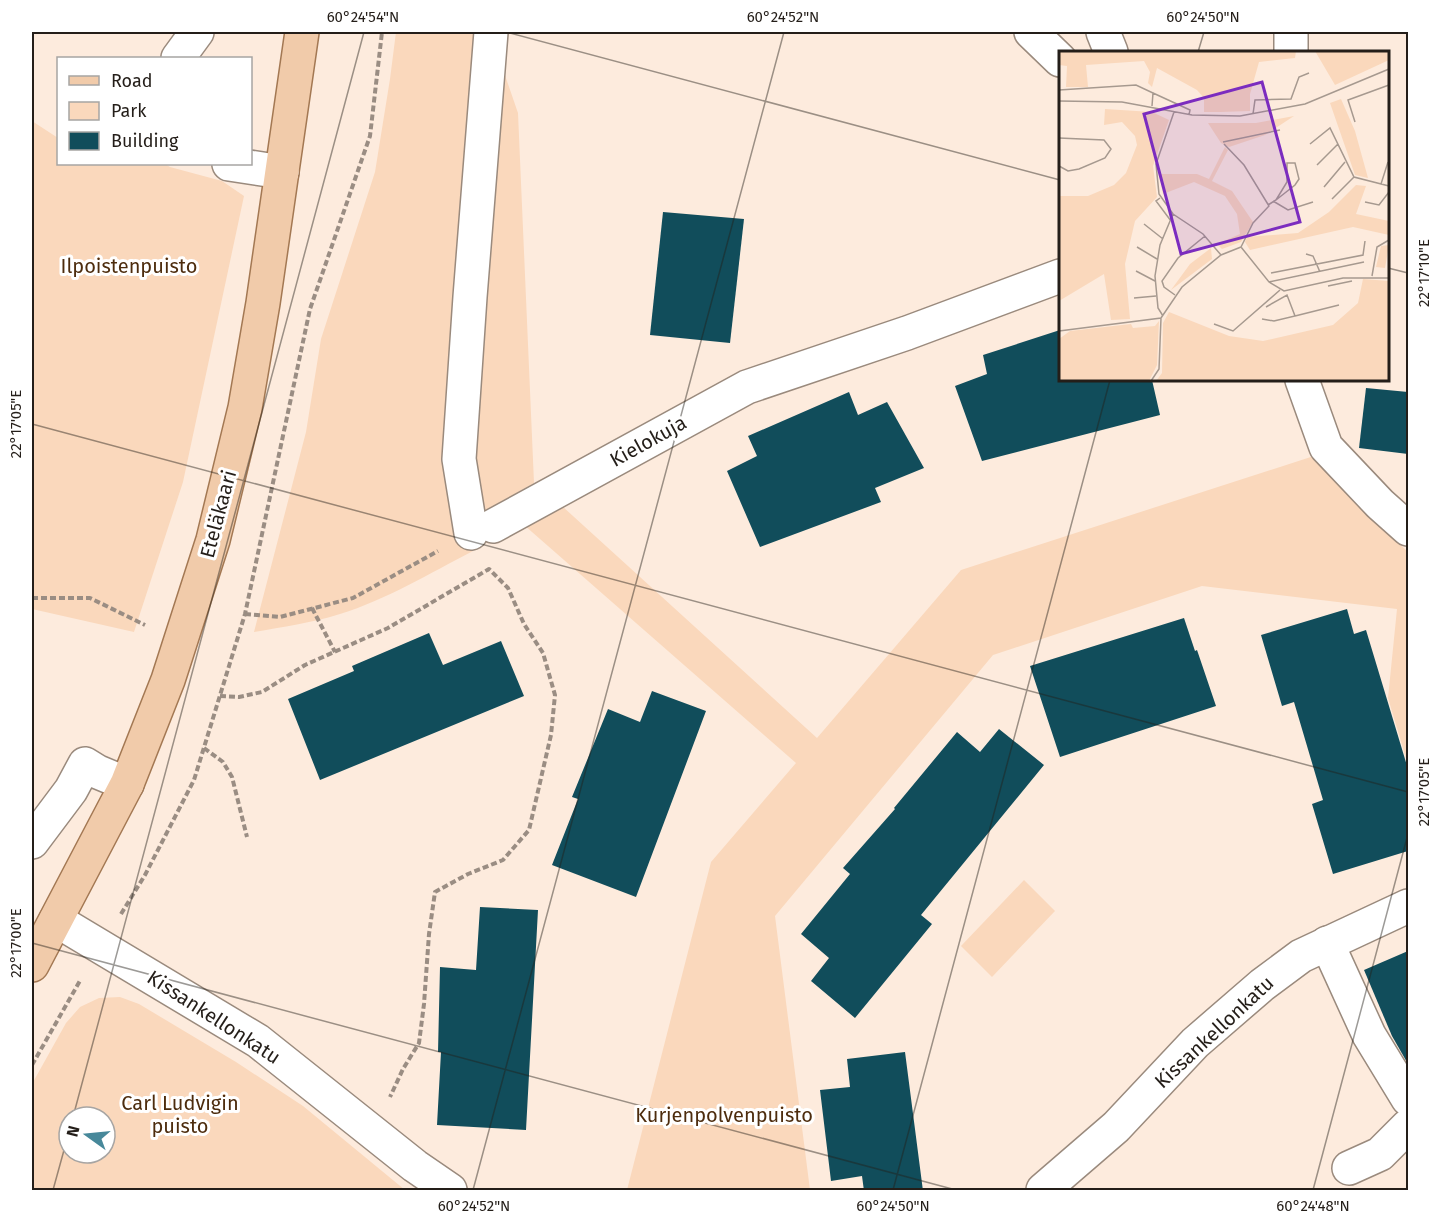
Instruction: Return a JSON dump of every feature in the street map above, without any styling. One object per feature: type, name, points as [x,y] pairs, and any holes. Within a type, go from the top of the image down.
[{"type":"main road","name":"Eteläkaari","points":[[32,965],[127,784],[168,680],[213,540],[245,408],[263,303],[302,32]]},
{"type":"street","points":[[179,57],[196,32]]},
{"type":"street","points":[[482,529],[459,459],[491,32]]},
{"type":"street","points":[[1031,32],[1059,59]]},
{"type":"street","points":[[1103,32],[1111,51]]},
{"type":"street","points":[[1291,32],[1291,51]]},
{"type":"street","points":[[236,165],[282,172]]},
{"type":"street","name":"Kielokuja","points":[[482,529],[747,387],[907,333],[1059,276]]},
{"type":"street","points":[[1302,381],[1326,447],[1380,504],[1408,529]]},
{"type":"street","points":[[32,842],[71,790],[85,764],[127,784]]},
{"type":"street","name":"Kissankellonkatu","points":[[1043,1191],[1116,1127],[1195,1043],[1253,992],[1301,956],[1408,906]]},
{"type":"street","name":"Kissankellonkatu","points":[[56,920],[258,1041],[415,1166],[450,1191]]},
{"type":"street","points":[[1327,944],[1369,1035],[1408,1100]]},
{"type":"street","points":[[1349,1168],[1380,1154],[1408,1126]]},
{"type":"path","points":[[245,614],[280,617],[353,598],[482,529]]},
{"type":"path","points":[[220,696],[239,697],[262,692],[305,665],[388,628],[489,570],[508,588],[524,624],[543,652],[555,695],[551,735],[529,830],[503,860],[468,874],[435,892],[419,1043],[403,1069],[386,1106]]},
{"type":"path","points":[[32,598],[90,597],[148,627]]},
{"type":"path","points":[[312,608],[335,652]]},
{"type":"path","points":[[204,748],[223,762],[232,777],[247,837]]},
{"type":"path","points":[[32,1065],[78,984]]},
{"type":"green space","points":[[396,32],[490,32],[518,113],[534,483],[463,523],[473,551],[408,586],[340,614],[254,632],[306,432],[321,339],[375,172]]},
{"type":"green space","name":"Ilpoistenpuisto","points":[[32,121],[57,137],[57,165],[167,165],[222,181],[244,196],[183,482],[134,632],[32,609]]},
{"type":"green space","name":"Kurjenpolvenpuisto","points":[[1320,454],[1332,479],[1408,552],[1408,765],[1388,698],[1397,609],[1202,586],[993,655],[775,916],[810,1190],[627,1190],[711,862],[796,763],[524,525],[562,506],[817,738],[961,570]]},
{"type":"green space","points":[[1024,880],[1055,911],[992,977],[961,946]]},
{"type":"green space","name":"Carl Ludvigin puisto","points":[[120,997],[139,1004],[236,1062],[303,1106],[405,1190],[32,1190],[32,1084],[66,1023],[80,1007],[99,998]]},
{"type":"building","points":[[663,212],[744,219],[730,343],[650,335]]},
{"type":"building","points":[[1059,330],[1059,381],[1152,381],[1160,415],[982,461],[955,386],[987,374],[983,355]]},
{"type":"building","points":[[1366,388],[1408,392],[1408,454],[1359,448]]},
{"type":"building","points":[[849,392],[858,415],[887,402],[924,468],[875,488],[881,502],[760,547],[727,471],[757,456],[748,436]]},
{"type":"building","points":[[1347,609],[1354,634],[1366,630],[1408,769],[1408,851],[1333,874],[1312,804],[1323,800],[1294,702],[1282,706],[1261,635]]},
{"type":"building","points":[[1184,618],[1216,706],[1060,757],[1030,666]]},
{"type":"building","points":[[429,633],[443,665],[501,641],[524,696],[320,780],[288,699],[354,671],[352,666]]},
{"type":"building","points":[[652,691],[706,711],[636,897],[552,865],[578,799],[572,797],[608,709],[640,722]]},
{"type":"building","points":[[999,729],[1044,765],[921,915],[932,924],[855,1018],[811,981],[829,958],[801,934],[850,874],[843,868],[895,809],[957,732],[980,752]]},
{"type":"building","points":[[480,907],[538,910],[526,1130],[437,1125],[441,1052],[438,1052],[440,967],[476,970]]},
{"type":"building","points":[[1408,951],[1408,1064],[1392,1036],[1364,970]]},
{"type":"building","points":[[905,1052],[923,1191],[864,1191],[862,1176],[831,1181],[820,1090],[850,1087],[847,1059]]}]
